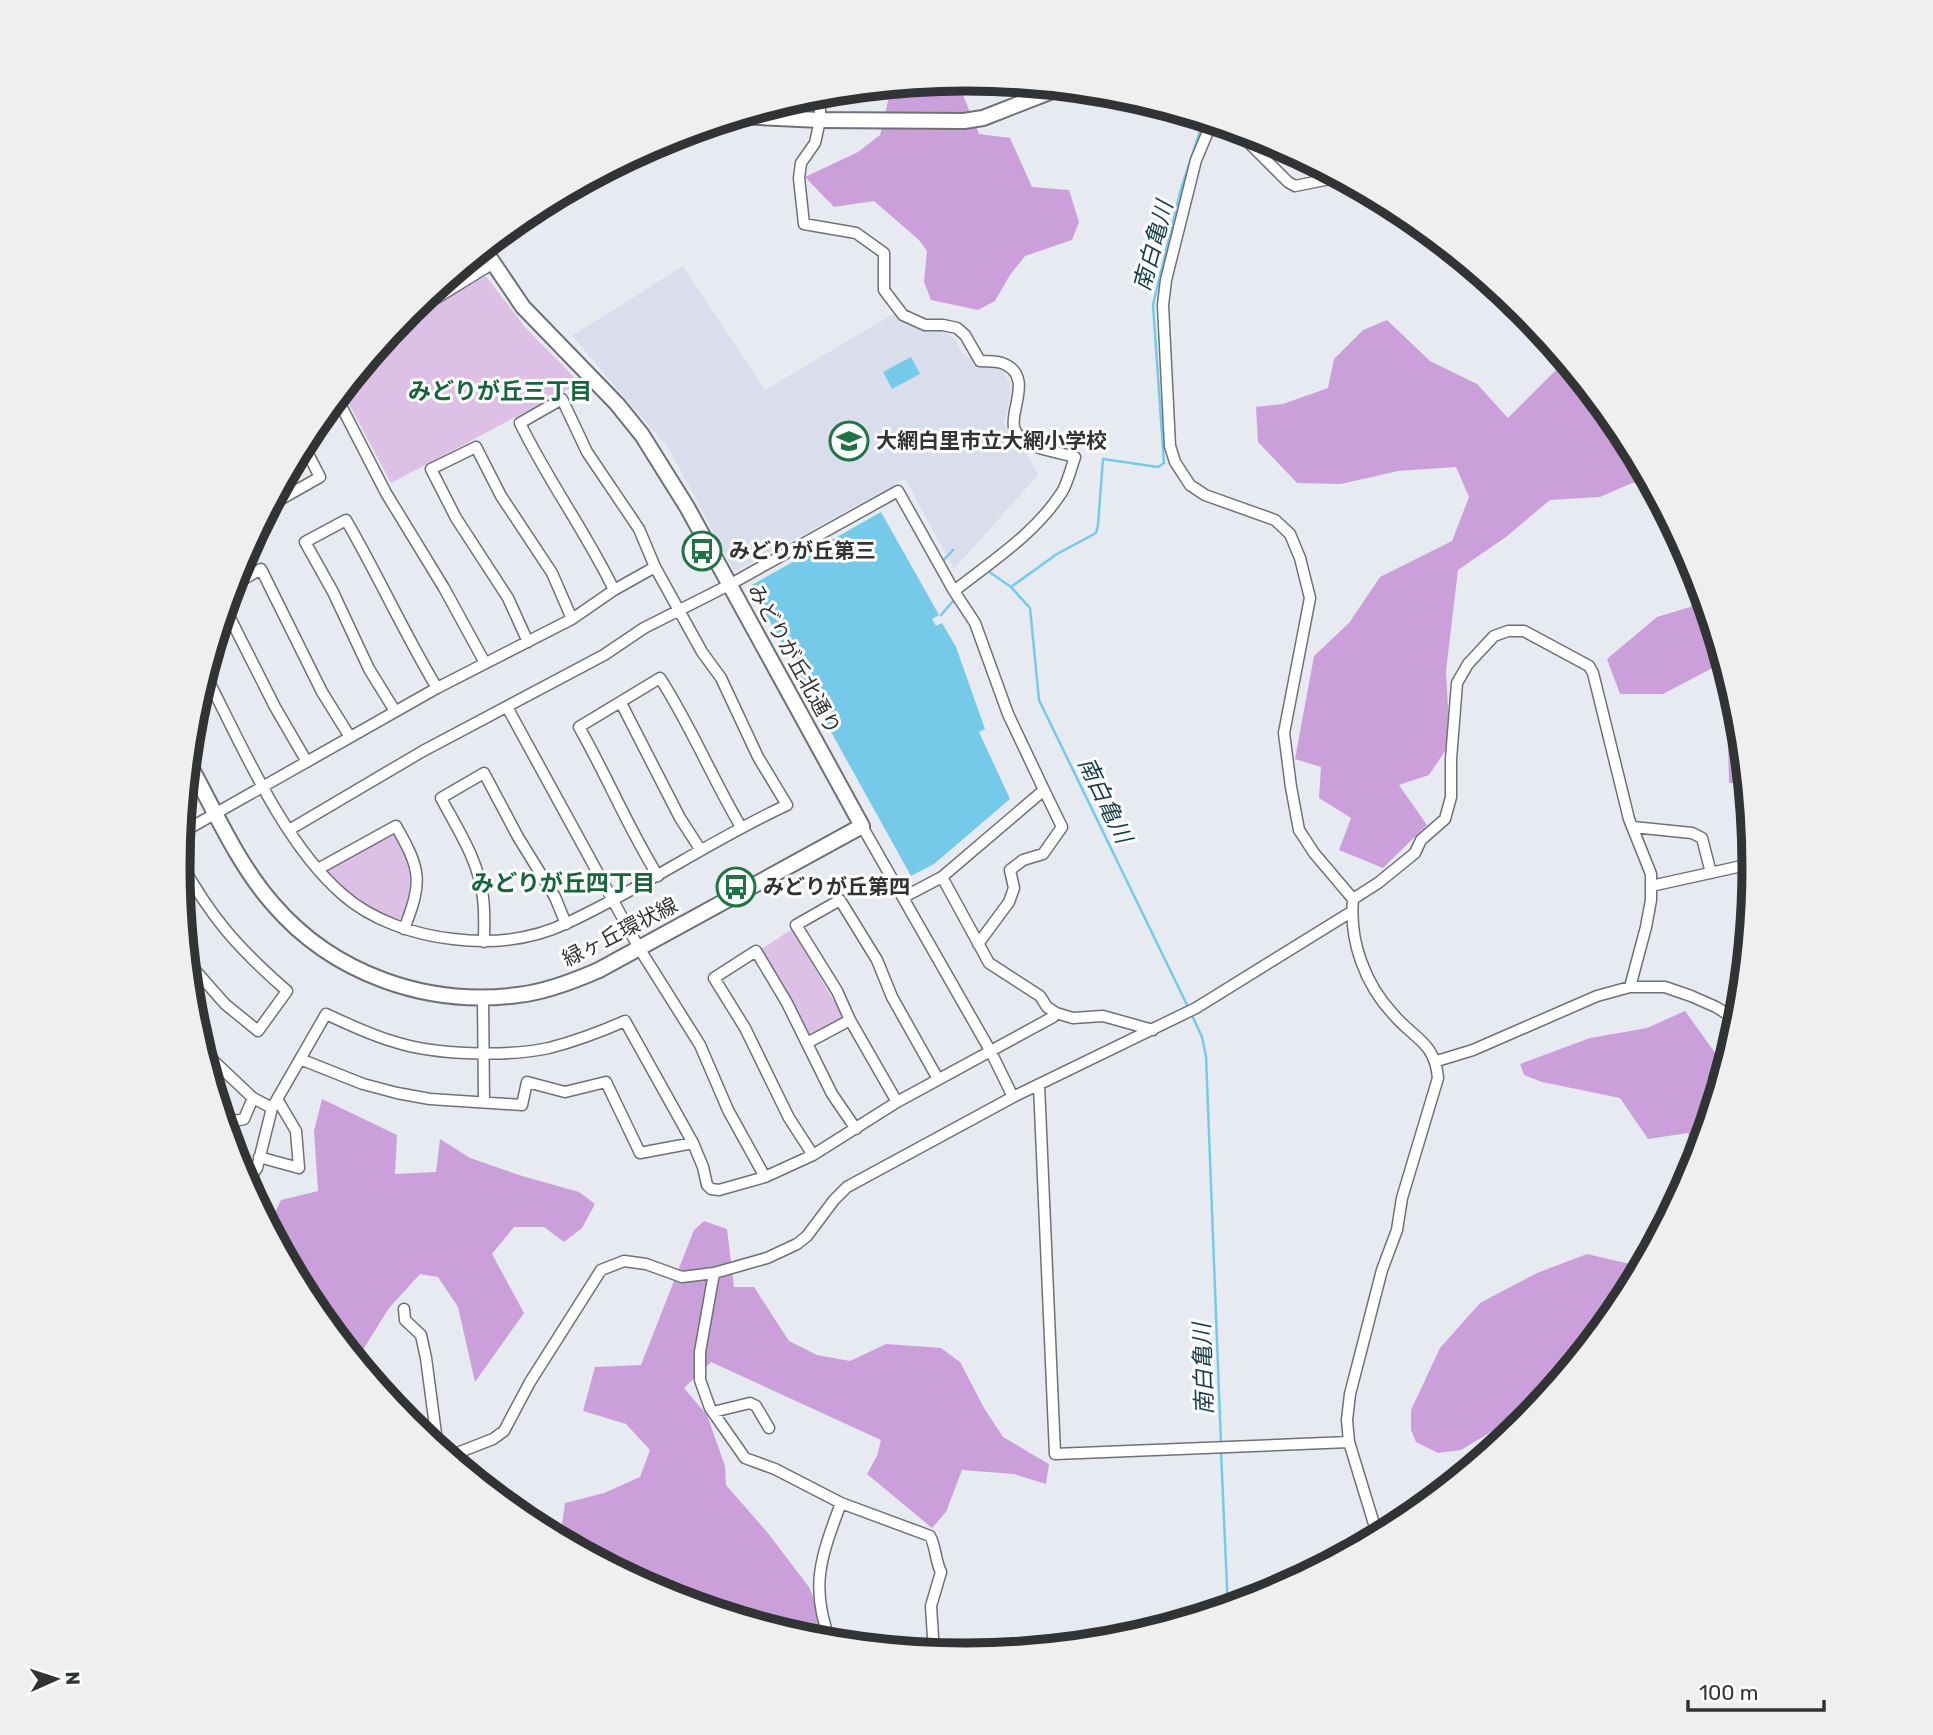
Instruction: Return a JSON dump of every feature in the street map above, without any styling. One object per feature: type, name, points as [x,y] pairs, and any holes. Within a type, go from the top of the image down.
[{"type":"street","points":[[765,117],[964,121],[983,118],[1041,95]]},
{"type":"street","points":[[818,106],[820,120],[815,143],[801,163],[799,178],[804,223],[856,233],[884,253],[884,290],[903,315],[925,326],[943,325],[957,328],[965,335],[980,361],[1001,363],[1009,368],[1019,385],[1014,429],[1026,443],[1076,457],[1063,490],[1047,512],[1024,537],[954,591]]},
{"type":"street","points":[[1209,130],[1196,160],[1166,280],[1163,305],[1170,446],[1175,462],[1190,485],[1205,495],[1275,520],[1290,534],[1300,558],[1310,598],[1284,733],[1297,819],[1299,830],[1314,853],[1353,899]]},
{"type":"street","points":[[1251,145],[1288,182],[1296,186],[1326,180]]},
{"type":"street","name":"みどりが丘北通り","points":[[488,256],[523,307],[617,404],[642,435],[687,507],[862,826]]},
{"type":"street","points":[[445,293],[492,264]]},
{"type":"street","points":[[212,687],[289,830],[318,869],[342,894],[404,929],[435,937],[484,942],[514,940],[566,924],[658,876],[700,849],[787,805],[758,757],[721,678],[702,652],[655,567],[639,529],[587,452],[562,399],[520,423],[537,459],[596,553],[614,590]]},
{"type":"street","points":[[342,407],[386,493],[444,588],[485,663]]},
{"type":"street","points":[[528,642],[508,598],[456,518],[431,469],[476,447],[501,496],[552,573],[572,619]]},
{"type":"street","points":[[284,497],[320,477],[309,455]]},
{"type":"street","points":[[289,830],[423,751],[604,655],[678,609],[729,585],[898,491],[975,623],[1008,714],[1062,827],[1043,854],[1023,860],[1010,870],[1014,888],[1009,902],[978,944]]},
{"type":"street","points":[[395,711],[369,669],[333,592],[305,542],[346,520],[437,688]]},
{"type":"street","points":[[192,827],[437,688],[572,619],[614,590],[655,567]]},
{"type":"street","points":[[246,578],[261,569],[322,692],[350,737]]},
{"type":"street","points":[[231,619],[275,707],[307,762]]},
{"type":"street","points":[[1375,1527],[1349,1442],[1347,1420],[1350,1394],[1368,1320],[1382,1270],[1398,1230],[1402,1198],[1438,1078],[1437,1061],[1432,1052],[1393,1015],[1374,992],[1361,964],[1351,912],[1353,899],[1415,853],[1421,840],[1445,819],[1451,797],[1457,683],[1468,664],[1493,636],[1508,631],[1524,631],[1589,666],[1593,673],[1633,827],[1649,864],[1651,887],[1646,927],[1630,987]]},
{"type":"street","points":[[658,876],[634,837],[579,727],[660,678],[683,714],[713,780],[741,827]]},
{"type":"street","points":[[621,703],[680,818],[700,849]]},
{"type":"street","points":[[507,707],[639,948],[700,1045],[728,1110],[765,1177]]},
{"type":"street","points":[[484,942],[483,900],[478,873],[467,845],[441,798],[484,773],[555,897],[566,924]]},
{"type":"street","name":"緑ヶ丘環状線","points":[[196,776],[251,876],[272,904],[296,929],[358,970],[391,984],[427,993],[483,998],[520,995],[570,982],[600,970],[862,826]]},
{"type":"street","points":[[904,897],[942,877],[1044,790]]},
{"type":"street","points":[[318,869],[396,826],[414,857],[418,879],[416,899],[404,929]]},
{"type":"street","points":[[862,826],[991,1052],[1013,1097]]},
{"type":"street","points":[[1633,827],[1692,833],[1702,838],[1711,873]]},
{"type":"street","points":[[1651,887],[1743,866]]},
{"type":"street","points":[[942,877],[989,964],[1040,996],[1047,1007],[1073,1018],[1103,1016],[1153,1030]]},
{"type":"street","points":[[190,879],[221,927],[249,958],[287,990],[258,1031],[225,1004],[198,973]]},
{"type":"street","points":[[897,1102],[850,1020],[837,991],[796,925],[840,900],[871,950],[892,997],[938,1079]]},
{"type":"street","points":[[457,1453],[493,1439],[504,1431],[530,1382],[601,1270],[624,1262],[646,1264],[681,1277],[714,1273],[767,1258],[797,1244],[807,1236],[847,1187],[1013,1097],[1196,1008],[1351,912]]},
{"type":"street","points":[[813,1155],[789,1118],[745,1028],[714,978],[757,951],[787,1003],[832,1094],[856,1129]]},
{"type":"street","points":[[1437,1061],[1473,1050],[1597,996],[1630,987],[1665,987],[1716,1007],[1729,1015]]},
{"type":"street","points":[[483,998],[484,1101]]},
{"type":"street","points":[[252,1172],[257,1168],[274,1104],[326,1013],[368,1034],[398,1044],[432,1050],[484,1053],[546,1048],[586,1038],[625,1021],[693,1143],[707,1185],[711,1189],[719,1190],[765,1177],[813,1155],[897,1102],[991,1052],[1056,1013]]},
{"type":"street","points":[[807,1043],[850,1020]]},
{"type":"street","points":[[300,1059],[363,1084],[397,1093],[522,1105],[527,1082],[565,1092],[606,1082],[640,1153],[693,1143]]},
{"type":"street","points":[[215,1062],[253,1098],[274,1104],[296,1130],[299,1168],[259,1157]]},
{"type":"street","points":[[1039,1085],[1055,1454],[1349,1442]]},
{"type":"street","points":[[232,1119],[235,1121],[244,1119],[253,1098]]},
{"type":"street","points":[[714,1273],[700,1352],[700,1380],[713,1412],[745,1458],[775,1469],[841,1503],[929,1536],[934,1544],[936,1561],[941,1572],[931,1606],[933,1643]]},
{"type":"street","points":[[404,1309],[405,1320],[421,1335],[436,1434]]},
{"type":"street","points":[[713,1412],[750,1403],[755,1406],[769,1428]]},
{"type":"street","points":[[827,1631],[820,1610],[820,1564],[841,1503]]},
{"type":"shaded area","points":[[961,91],[979,134],[1010,138],[1032,187],[1069,190],[1079,222],[1072,240],[1025,256],[995,301],[978,310],[931,300],[924,282],[927,251],[919,240],[874,201],[834,207],[805,177],[858,152],[880,135],[888,101],[886,96]]},
{"type":"shaded area","name":"大網白里市立大網小学校","points":[[683,266],[765,390],[893,314],[913,325],[944,330],[956,340],[962,353],[1002,370],[1010,382],[1010,397],[1004,423],[1009,435],[1022,446],[1038,475],[954,569],[905,479],[738,570],[733,569],[669,449],[572,336]]},
{"type":"shaded area","points":[[486,276],[525,327],[580,383],[391,483],[347,400],[417,318]]},
{"type":"shaded area","points":[[1387,320],[1430,361],[1477,384],[1508,418],[1560,368],[1612,436],[1641,483],[1632,483],[1600,497],[1550,500],[1506,537],[1458,570],[1446,671],[1450,744],[1429,775],[1399,785],[1427,825],[1383,868],[1339,850],[1351,818],[1319,798],[1321,767],[1295,759],[1314,656],[1349,623],[1380,577],[1452,541],[1469,497],[1456,467],[1398,471],[1341,484],[1297,483],[1258,442],[1256,407],[1283,404],[1328,388],[1334,359],[1363,330]]},
{"type":"shaded area","points":[[1695,600],[1717,666],[1663,694],[1620,694],[1607,659],[1657,617],[1690,607]]},
{"type":"shaded area","points":[[1731,737],[1738,783],[1729,783],[1728,742]]},
{"type":"shaded area","points":[[391,832],[395,834],[401,847],[410,875],[403,917],[397,920],[354,898],[325,870]]},
{"type":"shaded area","points":[[792,929],[844,1018],[807,1038],[760,950]]},
{"type":"shaded area","points":[[1685,1011],[1719,1058],[1692,1145],[1688,1133],[1648,1139],[1620,1098],[1542,1082],[1524,1075],[1520,1064],[1590,1038],[1647,1028]]},
{"type":"shaded area","points":[[322,1099],[397,1135],[395,1174],[436,1172],[440,1139],[470,1158],[579,1192],[595,1204],[582,1228],[564,1242],[544,1227],[514,1227],[492,1254],[524,1313],[475,1382],[458,1307],[438,1277],[420,1274],[389,1308],[361,1353],[321,1299],[273,1216],[281,1200],[318,1191],[314,1131]]},
{"type":"shaded area","points":[[704,1221],[727,1229],[734,1287],[754,1287],[789,1341],[817,1355],[850,1361],[886,1344],[941,1348],[960,1362],[1003,1437],[1049,1464],[1046,1484],[1014,1474],[962,1470],[946,1512],[932,1528],[867,1474],[877,1456],[881,1440],[711,1362],[684,1388],[707,1415],[725,1466],[726,1485],[767,1532],[809,1587],[828,1631],[766,1618],[669,1585],[623,1564],[561,1530],[565,1503],[604,1493],[640,1477],[650,1450],[626,1424],[583,1411],[595,1367],[641,1365],[694,1230]]},
{"type":"shaded area","points":[[1587,1254],[1633,1265],[1583,1340],[1516,1416],[1461,1450],[1438,1453],[1416,1442],[1411,1430],[1411,1410],[1440,1348],[1480,1303],[1537,1273]]},
{"type":"water","points":[[911,357],[920,374],[892,389],[883,372]]},
{"type":"water","points":[[881,512],[939,615],[932,619],[936,626],[942,623],[956,647],[985,729],[979,732],[1010,799],[934,864],[911,876],[750,586]]},
{"type":"waterway","name":"南白亀川","points":[[1011,587],[1057,554],[1096,533],[1103,459],[1158,467],[1164,463],[1153,305],[1181,189],[1201,127]]},
{"type":"waterway","points":[[941,563],[953,550]]},
{"type":"waterway","name":"南白亀川","points":[[988,571],[1011,587],[1030,608],[1039,700],[1188,1007]]},
{"type":"waterway","points":[[941,615],[955,599]]},
{"type":"waterway","name":"南白亀川","points":[[1191,1013],[1202,1037],[1206,1056],[1221,1444]]},
{"type":"waterway","name":"南白亀川","points":[[1221,1451],[1228,1599]]},
{"type":"place","name":"大網白里市立大網小学校","points":[[849,441]]},
{"type":"place","name":"みどりが丘第三","points":[[702,551]]},
{"type":"place","name":"みどりが丘第四","points":[[736,887]]},
{"type":"district","name":"みどりが丘三丁目","points":[[500,391]]},
{"type":"district","name":"みどりが丘四丁目","points":[[563,883]]}]
